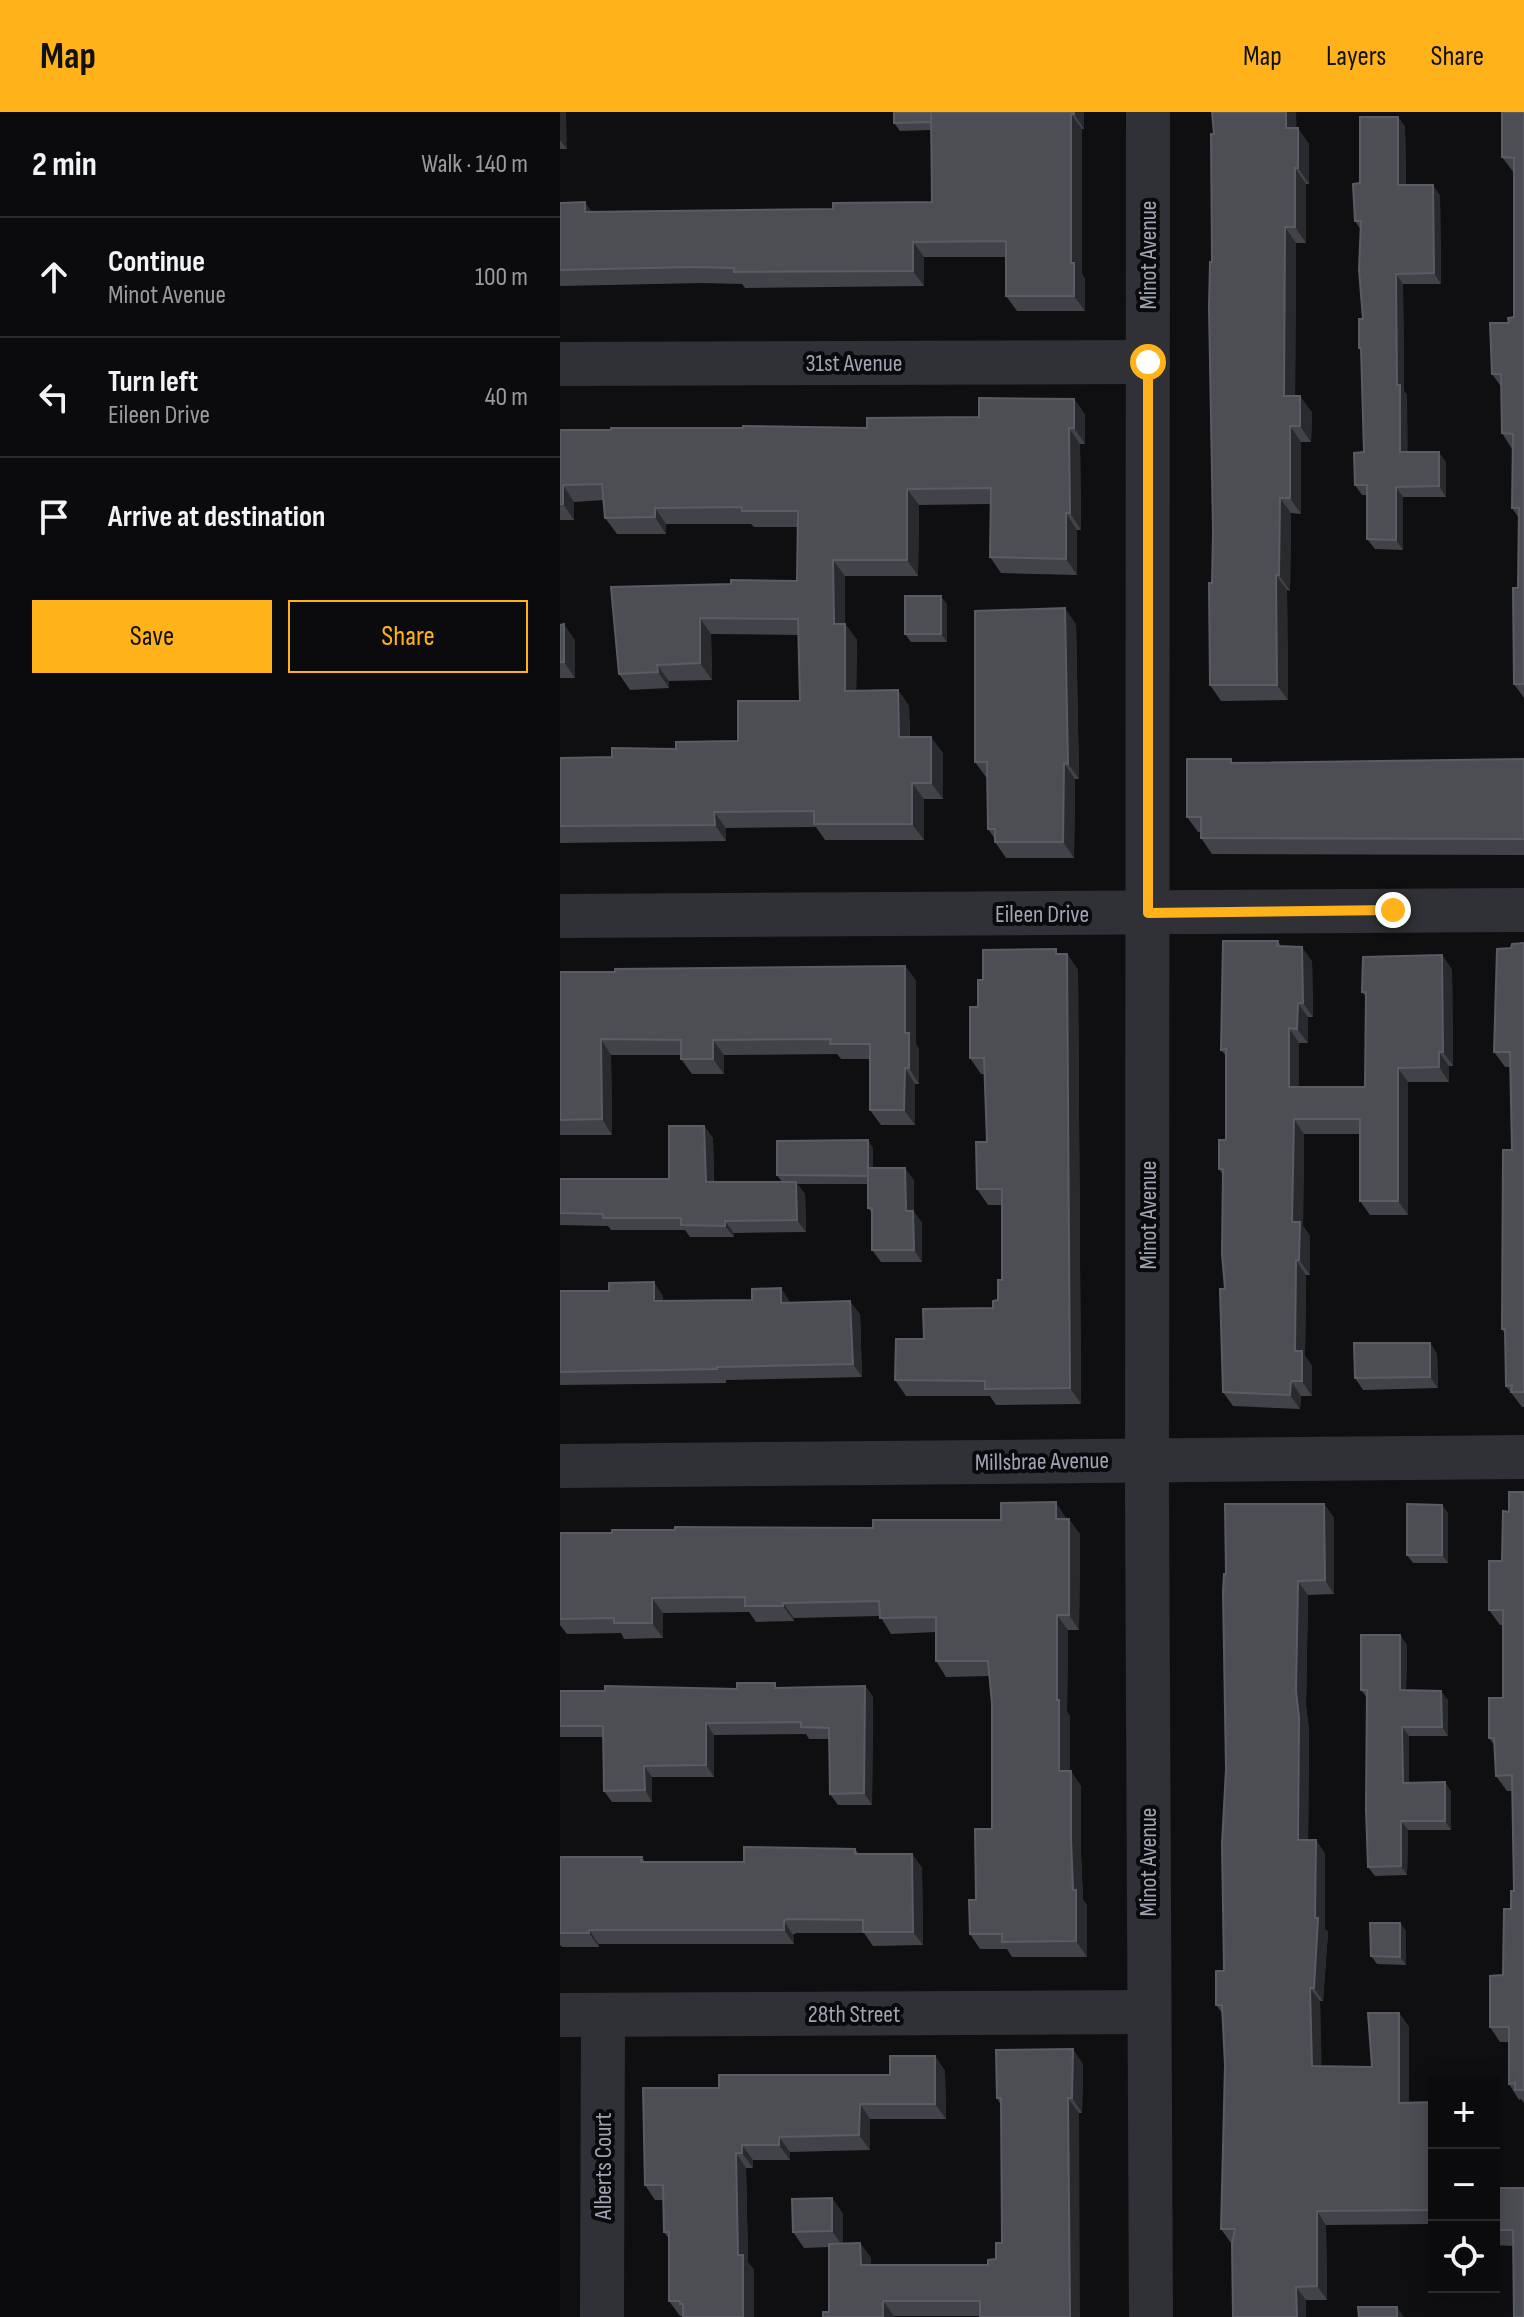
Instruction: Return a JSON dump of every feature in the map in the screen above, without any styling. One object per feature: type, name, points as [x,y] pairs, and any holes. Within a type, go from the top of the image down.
[{"type":"street","name":"Minot Avenue","points":[[1148,112],[1151,2317]]},
{"type":"street","name":"31st Avenue","points":[[560,364],[1148,362]]},
{"type":"street","name":"Eileen Drive","points":[[560,916],[1524,910]]},
{"type":"street","name":"Millsbrae Avenue","points":[[560,1466],[1524,1457]]},
{"type":"street","name":"28th Street","points":[[560,2015],[1149,2012]]},
{"type":"street","name":"Alberts Court","points":[[602,2317],[603,2015]]},
{"type":"building","points":[[894,112],[931,112],[931,122],[894,123]]},
{"type":"building","points":[[931,112],[1074,112],[1071,114],[1071,263],[1074,263],[1074,296],[1006,296],[1006,241],[913,242],[913,271],[734,272],[734,268],[692,267],[560,270],[560,203],[585,202],[585,212],[833,209],[833,203],[932,202]]},
{"type":"building","points":[[1212,112],[1286,112],[1286,128],[1298,128],[1295,227],[1285,227],[1284,396],[1300,396],[1300,426],[1290,426],[1290,498],[1280,498],[1279,575],[1276,575],[1277,685],[1210,685],[1209,583],[1212,583],[1213,531],[1209,307]]},
{"type":"building","points":[[1502,112],[1524,112],[1524,684],[1514,684],[1513,588],[1518,588],[1519,508],[1512,508],[1513,434],[1502,433],[1501,374],[1492,374],[1490,323],[1509,323],[1508,318],[1514,317],[1514,158],[1502,157]]},
{"type":"building","points":[[1360,117],[1398,117],[1398,185],[1433,185],[1434,273],[1396,274],[1397,385],[1400,385],[1400,452],[1439,452],[1439,486],[1396,487],[1396,540],[1367,539],[1367,485],[1355,485],[1354,453],[1364,452],[1359,348],[1359,319],[1363,319],[1359,270],[1361,221],[1355,221],[1353,184],[1360,183]]},
{"type":"building","points":[[979,398],[1074,399],[1074,428],[1069,428],[1070,513],[1066,513],[1066,559],[990,557],[991,488],[907,489],[907,560],[833,560],[834,624],[845,624],[845,691],[898,690],[899,737],[931,737],[931,783],[912,783],[912,824],[814,824],[814,811],[714,812],[715,825],[560,826],[560,758],[612,757],[612,748],[676,749],[676,742],[738,741],[738,701],[800,701],[798,619],[700,618],[700,663],[657,665],[658,672],[619,674],[611,587],[731,584],[731,580],[797,581],[798,511],[742,511],[742,507],[655,508],[655,517],[605,518],[602,484],[563,485],[563,504],[560,504],[560,430],[743,426],[867,428],[867,418],[979,417]]},
{"type":"building","points":[[905,596],[941,596],[941,634],[905,634]]},
{"type":"building","points":[[1065,608],[1068,764],[1064,763],[1063,842],[995,842],[995,829],[988,829],[987,762],[975,762],[975,611]]},
{"type":"building","points":[[564,624],[564,662],[560,662],[560,625]]},
{"type":"building","points":[[1187,759],[1231,759],[1231,763],[1524,759],[1524,839],[1201,838],[1201,817],[1187,817]]},
{"type":"building","points":[[1223,941],[1278,941],[1277,946],[1302,947],[1303,1003],[1298,1003],[1297,1029],[1289,1028],[1289,1087],[1365,1087],[1366,992],[1362,992],[1363,957],[1442,955],[1443,1052],[1439,1052],[1439,1067],[1398,1068],[1398,1201],[1360,1201],[1360,1119],[1294,1119],[1292,1222],[1300,1222],[1299,1260],[1296,1260],[1295,1351],[1302,1351],[1302,1381],[1291,1381],[1290,1395],[1223,1392],[1220,1289],[1225,1289],[1222,1254],[1223,1169],[1219,1169],[1219,1140],[1226,1140],[1226,1049],[1221,1050]]},
{"type":"building","points":[[1524,943],[1524,1392],[1511,1392],[1512,1385],[1506,1386],[1505,1329],[1502,1329],[1503,1150],[1512,1150],[1510,1052],[1494,1052],[1497,949]]},
{"type":"building","points":[[1056,949],[1056,954],[1067,954],[1070,1388],[985,1389],[985,1381],[895,1380],[896,1339],[924,1339],[923,1309],[993,1308],[993,1301],[998,1300],[998,1280],[1002,1280],[1002,1189],[977,1189],[976,1142],[987,1142],[984,1058],[970,1058],[970,1007],[978,1007],[978,980],[983,980],[983,950]]},
{"type":"building","points":[[905,966],[905,1033],[909,1033],[909,1068],[905,1068],[904,1110],[870,1110],[870,1044],[830,1044],[831,1039],[713,1040],[713,1059],[681,1059],[681,1040],[601,1039],[602,1119],[560,1120],[560,972]]},
{"type":"building","points":[[669,1126],[704,1126],[706,1182],[796,1182],[797,1220],[725,1221],[725,1226],[681,1225],[681,1218],[603,1218],[603,1214],[560,1213],[560,1179],[669,1179]]},
{"type":"building","points":[[868,1140],[868,1176],[777,1175],[777,1141]]},
{"type":"building","points":[[868,1168],[905,1168],[906,1211],[913,1211],[914,1250],[872,1250]]},
{"type":"building","points":[[654,1282],[654,1301],[752,1300],[752,1289],[781,1288],[781,1303],[850,1301],[853,1364],[560,1372],[560,1291],[609,1291],[609,1283]]},
{"type":"building","points":[[1354,1343],[1430,1343],[1430,1377],[1355,1378]]},
{"type":"building","points":[[1509,1492],[1524,1492],[1524,2090],[1515,2090],[1515,2083],[1509,2084],[1509,2027],[1490,2027],[1490,1976],[1503,1975],[1504,1909],[1511,1909],[1511,1891],[1514,1891],[1512,1775],[1496,1776],[1494,1738],[1489,1738],[1489,1698],[1503,1698],[1503,1610],[1489,1610],[1489,1561],[1502,1561],[1503,1511],[1509,1512]]},
{"type":"building","points":[[1056,1502],[1056,1519],[1069,1519],[1069,1615],[1057,1615],[1057,1700],[1059,1771],[1071,1771],[1076,1941],[1002,1942],[1002,1934],[970,1934],[969,1900],[976,1900],[975,1829],[992,1829],[992,1704],[988,1661],[936,1661],[936,1617],[880,1618],[879,1601],[745,1606],[745,1597],[652,1598],[652,1623],[614,1623],[614,1618],[560,1619],[560,1533],[675,1530],[675,1527],[873,1528],[873,1520],[1001,1520],[1001,1503]]},
{"type":"building","points":[[1225,1504],[1324,1504],[1325,1580],[1298,1581],[1298,1840],[1316,1840],[1315,1918],[1318,1918],[1314,1988],[1310,1988],[1312,2066],[1372,2067],[1368,2013],[1399,2013],[1399,2103],[1428,2102],[1428,2210],[1317,2211],[1317,2286],[1296,2287],[1297,2317],[1233,2317],[1232,2244],[1235,2229],[1221,2229],[1225,2065],[1222,2005],[1216,2005],[1216,1971],[1224,1971],[1222,1844],[1226,1769],[1223,1592],[1226,1574]]},
{"type":"building","points":[[1407,1504],[1442,1505],[1442,1555],[1407,1555]]},
{"type":"building","points":[[1361,1635],[1400,1635],[1400,1690],[1441,1691],[1442,1727],[1402,1727],[1403,1783],[1445,1782],[1445,1821],[1401,1821],[1401,1866],[1368,1867],[1367,1690],[1361,1690]]},
{"type":"building","points":[[737,1683],[775,1683],[775,1688],[865,1686],[864,1793],[830,1794],[829,1728],[801,1727],[801,1722],[706,1723],[706,1765],[644,1766],[645,1790],[604,1791],[603,1726],[560,1726],[560,1691],[605,1691],[605,1686],[737,1689]]},
{"type":"building","points":[[744,1847],[855,1849],[855,1854],[912,1854],[913,1932],[863,1932],[863,1920],[787,1919],[784,1930],[589,1930],[589,1933],[560,1933],[560,1857],[642,1857],[641,1862],[744,1862]]},
{"type":"building","points":[[1370,1923],[1400,1923],[1400,1957],[1371,1956]]},
{"type":"building","points":[[1073,2049],[1072,2098],[1068,2098],[1070,2317],[980,2317],[980,2301],[883,2301],[883,2317],[823,2317],[823,2312],[829,2312],[829,2244],[860,2243],[861,2265],[988,2265],[988,2260],[996,2259],[996,2243],[1002,2243],[1001,2098],[997,2098],[996,2050]]},
{"type":"building","points":[[890,2056],[935,2056],[935,2104],[860,2104],[859,2135],[779,2137],[779,2145],[742,2145],[742,2153],[736,2153],[738,2255],[743,2255],[743,2317],[683,2317],[683,2304],[669,2301],[669,2232],[664,2232],[663,2185],[645,2185],[643,2088],[719,2088],[719,2075],[890,2075]]},
{"type":"building","points":[[1500,2188],[1524,2188],[1524,2317],[1514,2317],[1513,2230],[1500,2230]]},
{"type":"building","points":[[832,2198],[832,2231],[793,2232],[792,2199]]},
{"type":"building","points":[[1358,2307],[1397,2307],[1397,2317],[1359,2317]]},
{"type":"route","points":[[1148,362],[1148,913],[1393,910]]}]
